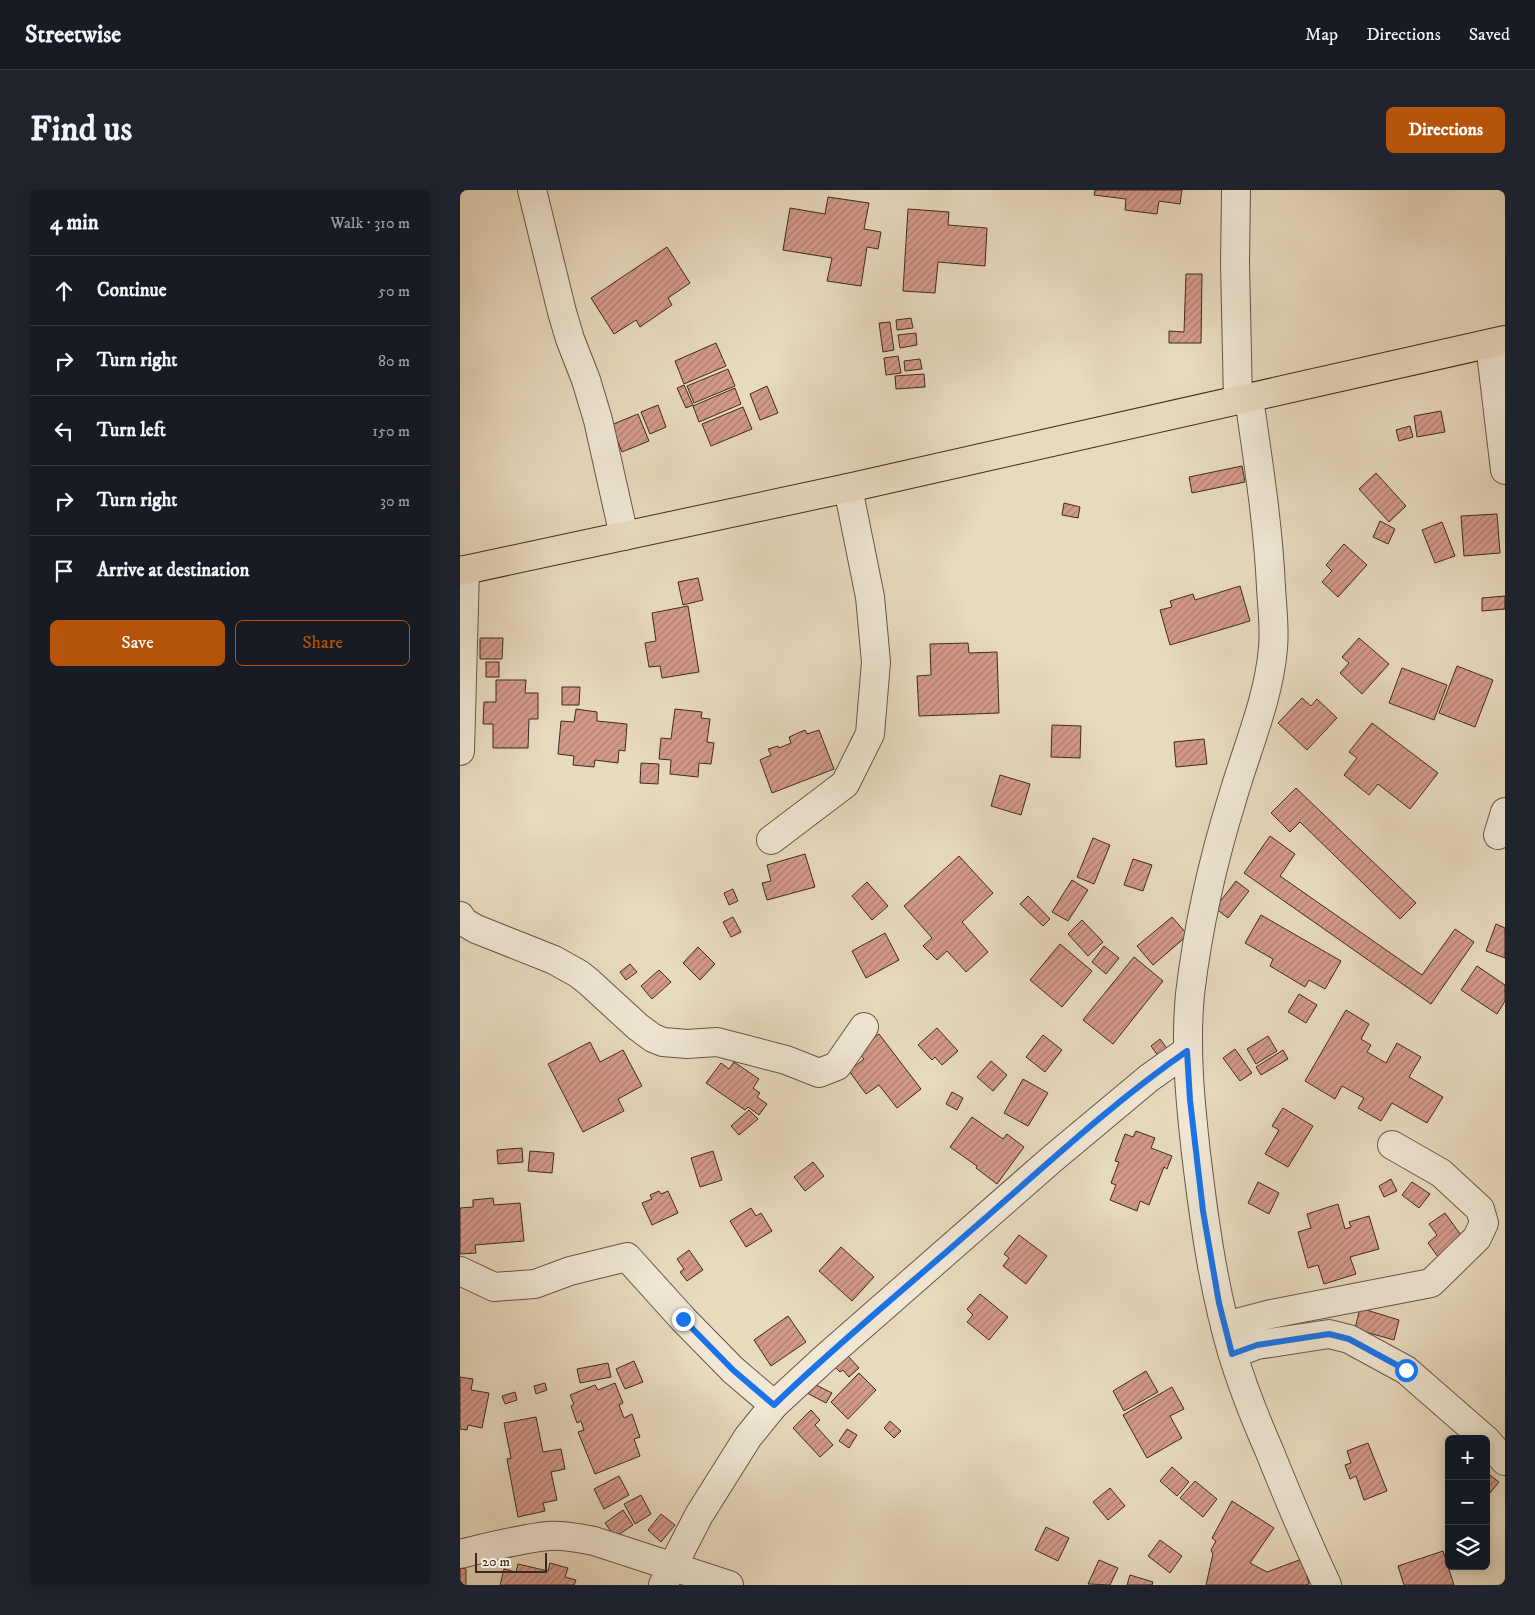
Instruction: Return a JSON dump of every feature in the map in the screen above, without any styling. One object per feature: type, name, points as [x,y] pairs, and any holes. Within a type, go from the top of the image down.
[{"type":"main road","points":[[462,571],[848,488],[1498,342]]},
{"type":"street","points":[[532,190],[562,312],[598,420],[624,536]]},
{"type":"street","points":[[1236,190],[1236,264],[1244,399],[1269,543],[1274,648],[1270,673],[1260,710],[1232,798],[1215,862],[1198,938],[1190,995],[1187,1051],[1190,1100],[1203,1211],[1214,1279],[1232,1354],[1250,1404],[1301,1528],[1327,1585]]},
{"type":"street","points":[[1498,342],[1505,470]]},
{"type":"street","points":[[771,840],[845,784],[870,734],[876,662],[871,606],[848,488]]},
{"type":"street","points":[[460,751],[462,571]]},
{"type":"street","points":[[460,916],[464,922],[476,929],[554,960],[579,974],[596,987],[638,1027],[653,1038],[663,1042],[688,1044],[717,1042],[786,1060],[819,1073],[837,1066],[864,1027]]},
{"type":"street","points":[[668,1575],[699,1515],[748,1437],[774,1405],[825,1358],[1052,1160],[1149,1078],[1187,1051]]},
{"type":"street","points":[[1225,1326],[1270,1314],[1431,1283],[1477,1238],[1484,1223],[1480,1209],[1440,1173],[1392,1145]]},
{"type":"street","points":[[460,1271],[494,1287],[534,1284],[570,1271],[627,1257],[683,1319],[733,1370],[774,1405]]},
{"type":"street","points":[[1232,1354],[1257,1345],[1329,1334],[1349,1339],[1406,1370],[1481,1435]]},
{"type":"street","points":[[1490,1444],[1505,1462]]},
{"type":"street","points":[[460,1554],[549,1536],[569,1537],[594,1541],[668,1575],[729,1585]]},
{"type":"building","points":[[1095,190],[1182,190],[1180,204],[1159,201],[1157,214],[1125,210],[1126,199],[1094,195]]},
{"type":"building","points":[[828,197],[869,203],[864,229],[881,232],[878,249],[867,247],[861,286],[827,281],[832,258],[783,250],[790,208],[825,214]]},
{"type":"building","points":[[908,209],[949,212],[948,225],[987,228],[985,266],[938,262],[935,293],[903,291]]},
{"type":"building","points":[[667,247],[690,283],[668,298],[672,305],[640,327],[636,320],[614,334],[591,298]]},
{"type":"building","points":[[1186,274],[1202,274],[1201,343],[1169,343],[1169,331],[1184,332]]},
{"type":"building","points":[[911,318],[913,328],[897,330],[896,320]]},
{"type":"building","points":[[890,322],[894,350],[883,352],[879,323]]},
{"type":"building","points":[[916,333],[917,345],[900,348],[898,335]]},
{"type":"building","points":[[716,343],[726,366],[684,384],[675,361]]},
{"type":"building","points":[[898,356],[901,373],[886,375],[884,358]]},
{"type":"building","points":[[920,359],[922,369],[905,371],[904,361]]},
{"type":"building","points":[[728,369],[735,386],[694,403],[687,386]]},
{"type":"building","points":[[924,374],[925,387],[896,389],[895,376]]},
{"type":"building","points":[[684,385],[693,405],[686,408],[677,388]]},
{"type":"building","points":[[767,386],[778,413],[760,420],[750,394]]},
{"type":"building","points":[[735,388],[741,404],[699,422],[693,406]]},
{"type":"building","points":[[658,405],[666,427],[650,434],[641,412]]},
{"type":"building","points":[[743,407],[752,429],[711,446],[702,424]]},
{"type":"building","points":[[1441,411],[1445,432],[1417,437],[1414,416]]},
{"type":"building","points":[[638,414],[649,441],[622,452],[611,425]]},
{"type":"building","points":[[1410,426],[1413,437],[1399,441],[1396,430]]},
{"type":"building","points":[[1242,466],[1245,482],[1192,493],[1189,477]]},
{"type":"building","points":[[1376,473],[1406,506],[1389,522],[1359,489]]},
{"type":"building","points":[[1064,503],[1080,507],[1078,518],[1062,515]]},
{"type":"building","points":[[1497,514],[1500,553],[1464,556],[1461,516]]},
{"type":"building","points":[[1380,521],[1395,529],[1388,544],[1373,537]]},
{"type":"building","points":[[1442,522],[1455,556],[1435,563],[1422,530]]},
{"type":"building","points":[[1344,544],[1367,565],[1338,597],[1322,582],[1332,571],[1326,565]]},
{"type":"building","points":[[698,578],[703,600],[683,605],[678,582]]},
{"type":"building","points":[[1240,586],[1250,621],[1170,645],[1160,610],[1172,607],[1170,601],[1193,594],[1195,600]]},
{"type":"building","points":[[1505,596],[1505,609],[1482,611],[1482,598]]},
{"type":"building","points":[[688,606],[699,672],[662,678],[660,666],[649,667],[645,643],[656,641],[652,613]]},
{"type":"building","points":[[480,638],[503,638],[502,659],[480,659]]},
{"type":"building","points":[[1359,638],[1389,664],[1362,694],[1340,673],[1349,663],[1342,657]]},
{"type":"building","points":[[968,643],[969,653],[997,652],[999,713],[919,716],[917,676],[931,675],[930,644]]},
{"type":"building","points":[[486,662],[499,662],[499,677],[486,677]]},
{"type":"building","points":[[1457,666],[1493,680],[1475,727],[1439,713]]},
{"type":"building","points":[[1402,668],[1447,685],[1434,720],[1389,703]]},
{"type":"building","points":[[496,680],[526,680],[525,693],[538,693],[538,719],[529,719],[528,748],[493,748],[493,724],[483,724],[484,702],[496,702]]},
{"type":"building","points":[[562,687],[580,687],[579,705],[562,705]]},
{"type":"building","points":[[1302,698],[1311,706],[1317,699],[1337,718],[1307,750],[1278,723]]},
{"type":"building","points":[[576,709],[597,712],[597,721],[627,724],[625,751],[619,750],[618,763],[595,760],[594,767],[573,765],[574,756],[558,754],[561,721],[574,722]]},
{"type":"building","points":[[675,709],[702,712],[701,718],[710,719],[707,742],[714,743],[711,764],[699,763],[698,777],[670,774],[671,760],[659,759],[661,738],[671,739]]},
{"type":"building","points":[[1372,723],[1438,773],[1410,809],[1378,784],[1369,795],[1344,775],[1357,758],[1349,752]]},
{"type":"building","points":[[1052,725],[1081,726],[1080,758],[1051,757]]},
{"type":"building","points":[[805,730],[807,734],[819,730],[834,769],[772,793],[760,760],[771,755],[768,749],[778,746],[779,748],[791,743],[789,737]]},
{"type":"building","points":[[1204,739],[1207,764],[1176,767],[1174,742]]},
{"type":"building","points":[[641,763],[659,764],[658,784],[640,783]]},
{"type":"building","points":[[1000,775],[1030,784],[1021,815],[991,806]]},
{"type":"building","points":[[1296,788],[1416,903],[1400,919],[1300,822],[1290,832],[1271,813]]},
{"type":"building","points":[[1270,836],[1295,854],[1280,876],[1422,975],[1455,929],[1474,942],[1431,1004],[1244,873]]},
{"type":"building","points":[[1093,838],[1110,845],[1094,884],[1077,877]]},
{"type":"building","points":[[805,854],[815,887],[767,900],[762,883],[771,881],[767,865]]},
{"type":"building","points":[[959,856],[993,893],[962,922],[988,952],[966,972],[947,951],[937,960],[923,946],[932,938],[904,906]]},
{"type":"building","points":[[1133,859],[1152,865],[1143,891],[1124,885]]},
{"type":"building","points":[[1072,880],[1088,890],[1068,921],[1052,912]]},
{"type":"building","points":[[1236,881],[1249,891],[1228,918],[1215,908]]},
{"type":"building","points":[[867,882],[888,906],[872,920],[852,896]]},
{"type":"building","points":[[733,889],[738,901],[729,905],[724,893]]},
{"type":"building","points":[[1028,896],[1050,919],[1043,926],[1020,904]]},
{"type":"building","points":[[1261,915],[1341,961],[1325,989],[1309,980],[1305,987],[1270,966],[1273,959],[1245,943]]},
{"type":"building","points":[[733,917],[741,932],[731,937],[723,922]]},
{"type":"building","points":[[1172,917],[1188,935],[1153,965],[1137,946]]},
{"type":"building","points":[[1082,920],[1103,942],[1088,956],[1068,934]]},
{"type":"building","points":[[1496,924],[1505,928],[1505,958],[1486,951]]},
{"type":"building","points":[[885,933],[899,960],[866,978],[852,951]]},
{"type":"building","points":[[1060,944],[1092,971],[1062,1007],[1030,980]]},
{"type":"building","points":[[1104,946],[1119,958],[1106,974],[1092,962]]},
{"type":"building","points":[[698,947],[715,964],[700,980],[683,963]]},
{"type":"building","points":[[1134,957],[1163,981],[1113,1044],[1083,1020]]},
{"type":"building","points":[[630,964],[637,972],[626,980],[620,972]]},
{"type":"building","points":[[1477,966],[1505,985],[1505,1001],[1497,1014],[1461,990]]},
{"type":"building","points":[[659,970],[671,982],[652,999],[641,986]]},
{"type":"building","points":[[1299,994],[1317,1005],[1306,1023],[1288,1012]]},
{"type":"building","points":[[1346,1010],[1369,1024],[1361,1039],[1371,1045],[1367,1052],[1386,1063],[1397,1043],[1421,1057],[1409,1077],[1443,1097],[1427,1123],[1392,1103],[1381,1121],[1358,1108],[1364,1098],[1342,1086],[1335,1099],[1305,1081]]},
{"type":"building","points":[[937,1028],[958,1051],[942,1065],[935,1057],[932,1060],[918,1045]]},
{"type":"building","points":[[879,1034],[921,1089],[897,1108],[879,1085],[866,1094],[849,1071],[864,1059],[857,1051]]},
{"type":"building","points":[[1043,1035],[1062,1050],[1045,1072],[1026,1057]]},
{"type":"building","points":[[1268,1036],[1277,1051],[1256,1064],[1247,1049]]},
{"type":"building","points":[[1160,1039],[1168,1050],[1159,1057],[1151,1046]]},
{"type":"building","points":[[590,1042],[600,1062],[623,1050],[642,1086],[618,1099],[624,1111],[583,1132],[548,1064]]},
{"type":"building","points":[[1235,1049],[1252,1073],[1240,1081],[1223,1058]]},
{"type":"building","points":[[1283,1050],[1288,1059],[1261,1075],[1256,1067]]},
{"type":"building","points":[[991,1061],[1007,1075],[993,1091],[977,1077]]},
{"type":"building","points":[[734,1062],[759,1079],[753,1088],[760,1093],[757,1097],[767,1104],[759,1115],[748,1107],[745,1110],[706,1083],[721,1063],[729,1069]]},
{"type":"building","points":[[1023,1079],[1048,1093],[1028,1126],[1004,1113]]},
{"type":"building","points":[[952,1092],[963,1098],[957,1110],[946,1104]]},
{"type":"building","points":[[1283,1108],[1313,1126],[1288,1167],[1265,1154],[1279,1130],[1272,1126]]},
{"type":"building","points":[[749,1110],[758,1119],[739,1135],[731,1126]]},
{"type":"building","points":[[972,1117],[1003,1139],[1007,1134],[1024,1147],[997,1184],[976,1168],[977,1166],[950,1147]]},
{"type":"building","points":[[1136,1131],[1155,1138],[1151,1148],[1172,1156],[1167,1169],[1164,1167],[1149,1205],[1140,1201],[1137,1211],[1110,1200],[1116,1185],[1111,1183],[1119,1162],[1115,1161],[1125,1134],[1133,1137]]},
{"type":"building","points":[[522,1148],[523,1162],[498,1164],[497,1150]]},
{"type":"building","points":[[530,1151],[554,1153],[552,1173],[528,1171]]},
{"type":"building","points":[[713,1151],[722,1180],[700,1187],[691,1158]]},
{"type":"building","points":[[813,1162],[824,1176],[805,1191],[794,1177]]},
{"type":"building","points":[[1391,1179],[1397,1191],[1384,1197],[1379,1186]]},
{"type":"building","points":[[1258,1182],[1279,1193],[1269,1214],[1248,1203]]},
{"type":"building","points":[[1412,1182],[1430,1194],[1419,1208],[1402,1195]]},
{"type":"building","points":[[659,1191],[661,1194],[668,1191],[678,1213],[652,1225],[642,1203],[652,1199],[650,1195]]},
{"type":"building","points":[[493,1198],[494,1205],[520,1203],[524,1241],[475,1245],[476,1253],[460,1254],[460,1208],[473,1207],[473,1200]]},
{"type":"building","points":[[1338,1204],[1345,1229],[1351,1227],[1349,1222],[1369,1216],[1379,1249],[1350,1257],[1356,1274],[1324,1284],[1318,1265],[1308,1268],[1298,1232],[1311,1228],[1307,1214]]},
{"type":"building","points":[[751,1208],[756,1216],[761,1213],[772,1231],[746,1247],[730,1221]]},
{"type":"building","points":[[1445,1213],[1463,1238],[1438,1257],[1428,1243],[1437,1235],[1429,1224]]},
{"type":"building","points":[[1019,1235],[1047,1256],[1026,1284],[1003,1266],[1009,1258],[1004,1254]]},
{"type":"building","points":[[841,1247],[874,1277],[852,1301],[819,1271]]},
{"type":"building","points":[[689,1250],[703,1270],[687,1281],[680,1272],[684,1269],[677,1259]]},
{"type":"building","points":[[980,1294],[1008,1317],[989,1340],[967,1322],[973,1315],[967,1309]]},
{"type":"building","points":[[1360,1308],[1399,1320],[1394,1340],[1355,1329]]},
{"type":"building","points":[[788,1316],[806,1342],[771,1366],[754,1340]]},
{"type":"building","points":[[848,1356],[859,1368],[849,1377],[843,1370],[840,1372],[835,1367]]},
{"type":"building","points":[[634,1361],[643,1382],[625,1389],[616,1369]]},
{"type":"building","points":[[608,1363],[611,1377],[580,1383],[577,1369]]},
{"type":"building","points":[[1146,1371],[1158,1392],[1124,1411],[1113,1391]]},
{"type":"building","points":[[859,1373],[876,1390],[848,1419],[831,1402]]},
{"type":"building","points":[[460,1377],[473,1379],[471,1390],[489,1393],[482,1428],[468,1425],[467,1430],[460,1429]]},
{"type":"building","points":[[545,1383],[547,1390],[536,1394],[534,1386]]},
{"type":"building","points":[[615,1383],[623,1403],[619,1405],[624,1418],[632,1414],[640,1437],[634,1439],[640,1456],[595,1474],[578,1432],[584,1430],[581,1421],[577,1423],[571,1406],[574,1404],[570,1395],[595,1385],[598,1390]]},
{"type":"building","points":[[812,1383],[832,1393],[826,1403],[807,1393]]},
{"type":"building","points":[[1172,1387],[1184,1409],[1170,1416],[1182,1438],[1147,1458],[1123,1415]]},
{"type":"building","points":[[515,1392],[517,1400],[505,1404],[502,1396]]},
{"type":"building","points":[[811,1410],[820,1420],[815,1425],[833,1445],[820,1457],[793,1428]]},
{"type":"building","points":[[536,1417],[543,1452],[561,1449],[565,1469],[551,1472],[557,1500],[543,1503],[545,1511],[518,1517],[507,1459],[511,1458],[504,1423]]},
{"type":"building","points":[[890,1421],[901,1431],[894,1438],[884,1428]]},
{"type":"building","points":[[847,1429],[857,1435],[849,1448],[839,1441]]},
{"type":"building","points":[[1368,1443],[1387,1491],[1364,1500],[1356,1476],[1350,1479],[1345,1465],[1351,1463],[1347,1451]]},
{"type":"building","points":[[1172,1467],[1189,1482],[1177,1496],[1160,1481]]},
{"type":"building","points":[[1490,1475],[1499,1482],[1490,1493]]},
{"type":"building","points":[[619,1476],[629,1495],[604,1509],[594,1489]]},
{"type":"building","points":[[1195,1481],[1217,1499],[1203,1517],[1180,1498]]},
{"type":"building","points":[[1110,1488],[1125,1506],[1108,1520],[1093,1502]]},
{"type":"building","points":[[641,1495],[651,1514],[635,1524],[624,1504]]},
{"type":"building","points":[[1232,1501],[1274,1528],[1250,1563],[1267,1572],[1302,1559],[1309,1584],[1206,1585],[1213,1554],[1211,1550],[1216,1541],[1212,1538]]},
{"type":"building","points":[[623,1510],[633,1525],[615,1537],[605,1523]]},
{"type":"building","points":[[661,1514],[675,1525],[661,1542],[648,1530]]},
{"type":"building","points":[[1046,1527],[1069,1538],[1058,1561],[1035,1550]]},
{"type":"building","points":[[1160,1540],[1182,1556],[1170,1573],[1148,1556]]},
{"type":"building","points":[[1443,1551],[1445,1570],[1449,1570],[1454,1585],[1404,1585],[1398,1566]]},
{"type":"building","points":[[1099,1560],[1118,1568],[1110,1585],[1088,1584]]},
{"type":"building","points":[[550,1563],[568,1568],[565,1577],[576,1580],[574,1585],[500,1585],[504,1569],[516,1572],[518,1564],[548,1571]]},
{"type":"building","points":[[460,1568],[466,1569],[466,1585],[460,1585]]},
{"type":"building","points":[[1130,1575],[1153,1582],[1152,1585],[1127,1585]]},
{"type":"route","points":[[683,1319],[733,1370],[774,1405],[825,1358],[1052,1160],[1149,1078],[1187,1051],[1190,1100],[1203,1211],[1219,1303],[1232,1354],[1257,1345],[1329,1334],[1349,1339],[1406,1370]]}]
